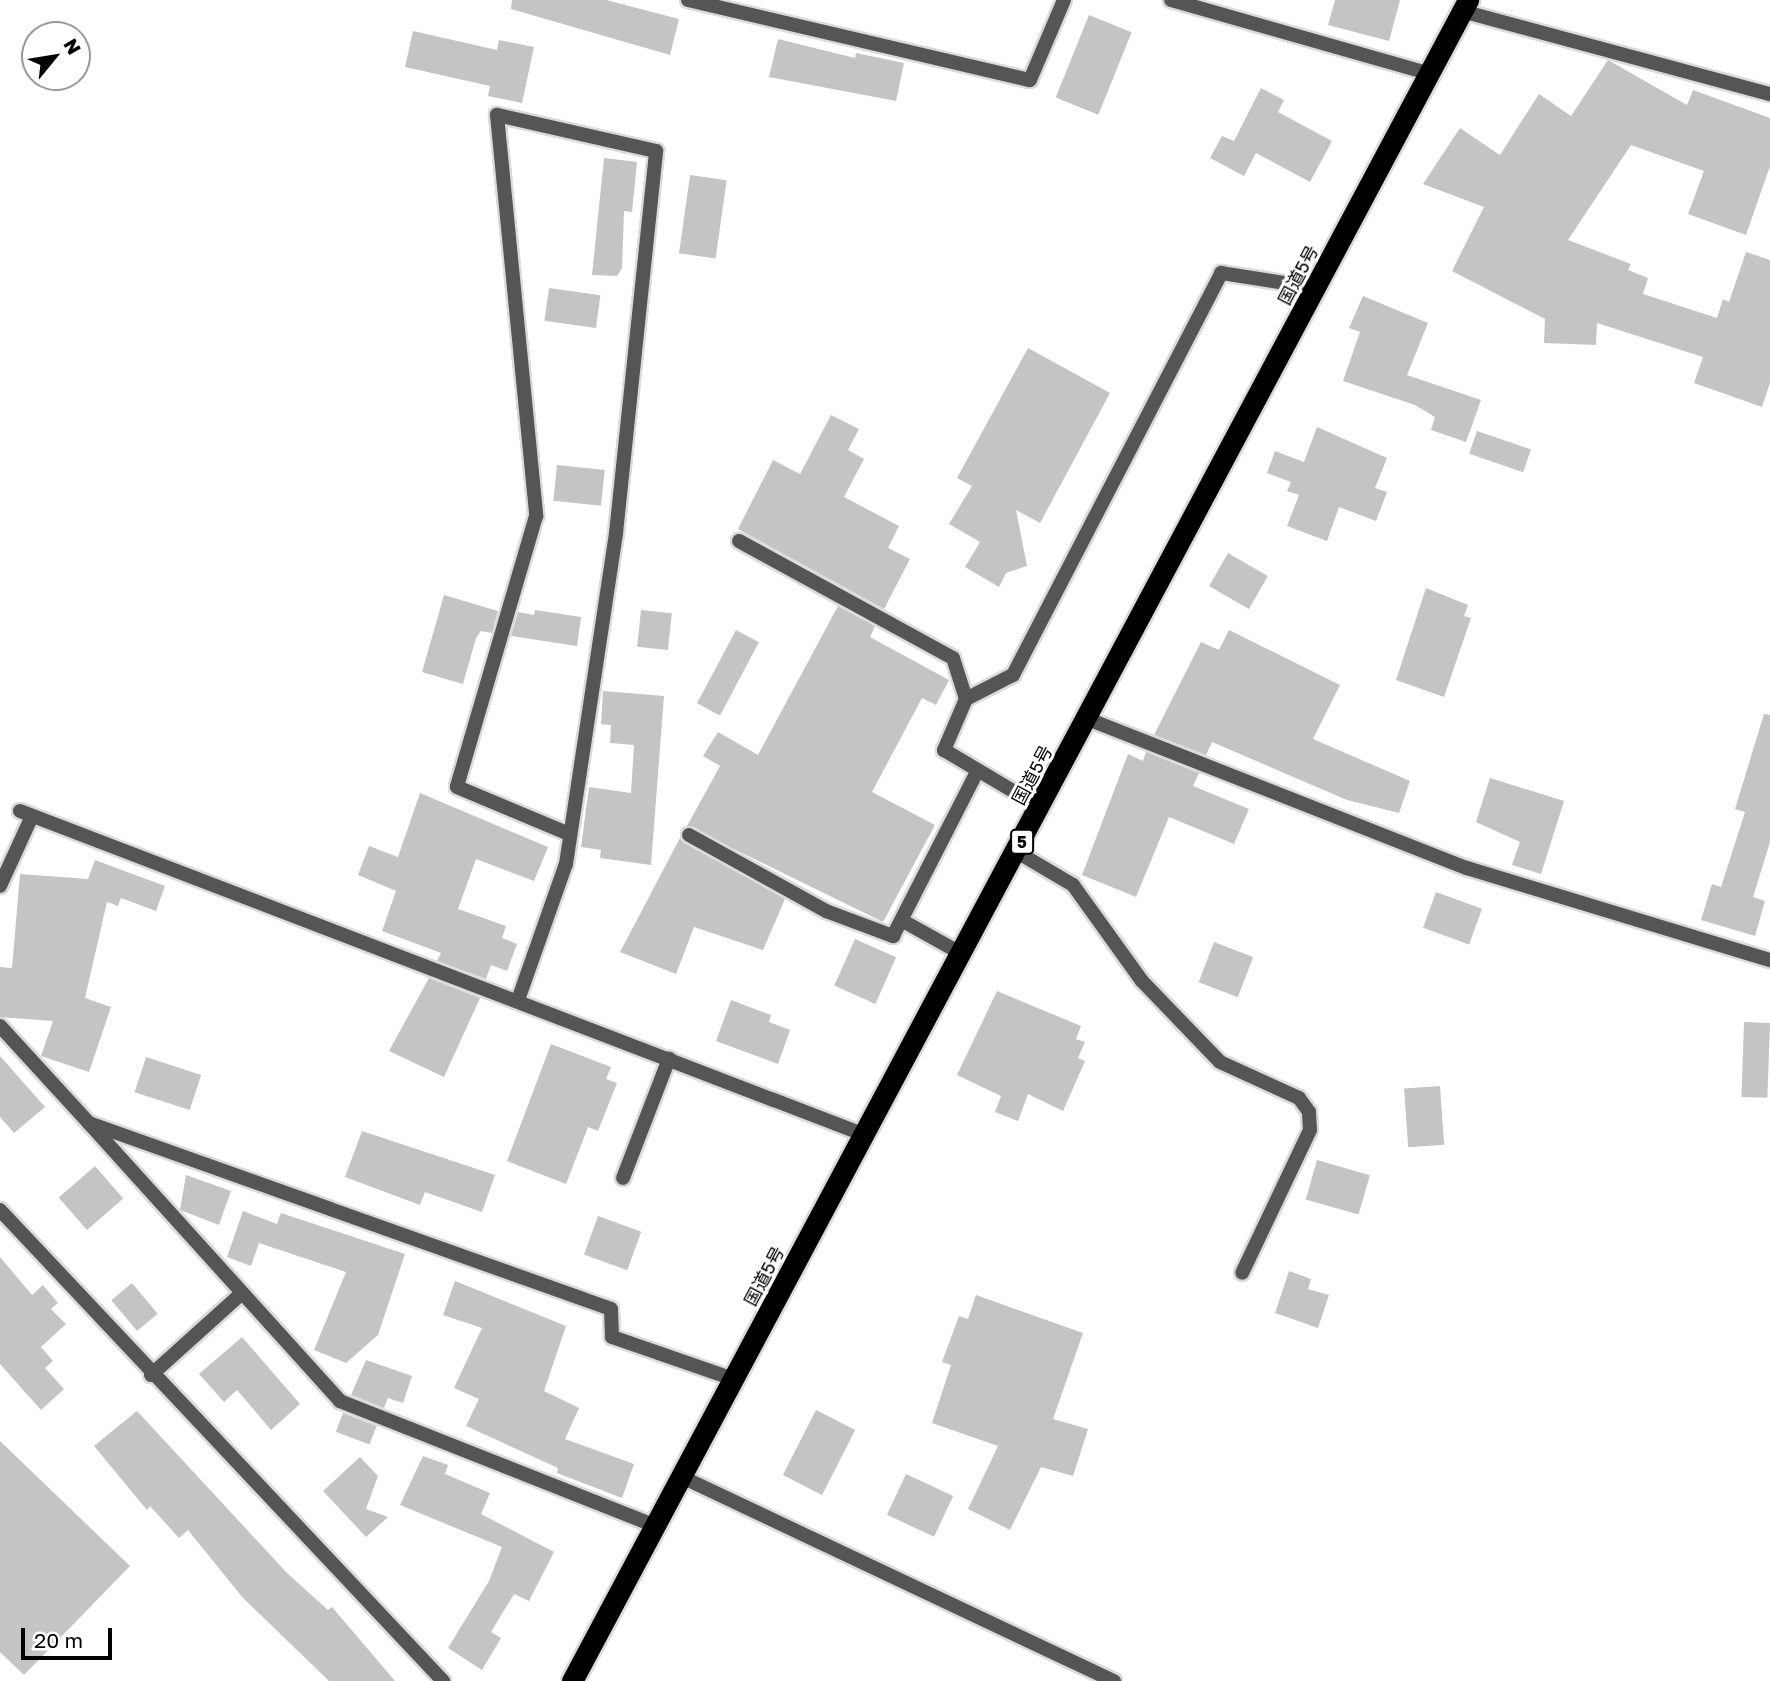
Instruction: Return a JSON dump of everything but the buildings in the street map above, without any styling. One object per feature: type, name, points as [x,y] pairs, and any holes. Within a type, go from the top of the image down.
[{"type":"highway","name":"国道5号","points":[[572,1681],[1088,719],[1465,6]]},
{"type":"street","points":[[688,0],[1030,80],[1064,0]]},
{"type":"street","points":[[1171,0],[1431,74]]},
{"type":"street","points":[[1465,6],[1770,94]]},
{"type":"street","points":[[518,1000],[566,864],[567,832],[617,533],[656,151],[497,115],[536,516],[457,787],[567,832]]},
{"type":"street","points":[[1040,807],[944,750],[966,699],[1013,675],[1221,273],[1317,288]]},
{"type":"street","points":[[738,541],[953,658],[966,699]]},
{"type":"street","points":[[1088,719],[1467,868],[1770,960]]},
{"type":"street","points":[[689,835],[826,911],[893,936],[903,922],[978,770]]},
{"type":"street","points":[[0,886],[26,813],[865,1135]]},
{"type":"street","points":[[1017,852],[1073,885],[1142,981],[1220,1062],[1299,1098],[1309,1112],[1310,1130],[1242,1273]]},
{"type":"street","points":[[903,922],[962,954]]},
{"type":"street","points":[[0,1026],[340,1401],[655,1526]]},
{"type":"street","points":[[623,1178],[669,1059]]},
{"type":"street","points":[[88,1122],[611,1309],[612,1337],[733,1379]]},
{"type":"street","points":[[0,1210],[151,1375],[443,1681]]},
{"type":"street","points":[[151,1375],[241,1294]]},
{"type":"street","points":[[682,1477],[1114,1681]]}]
